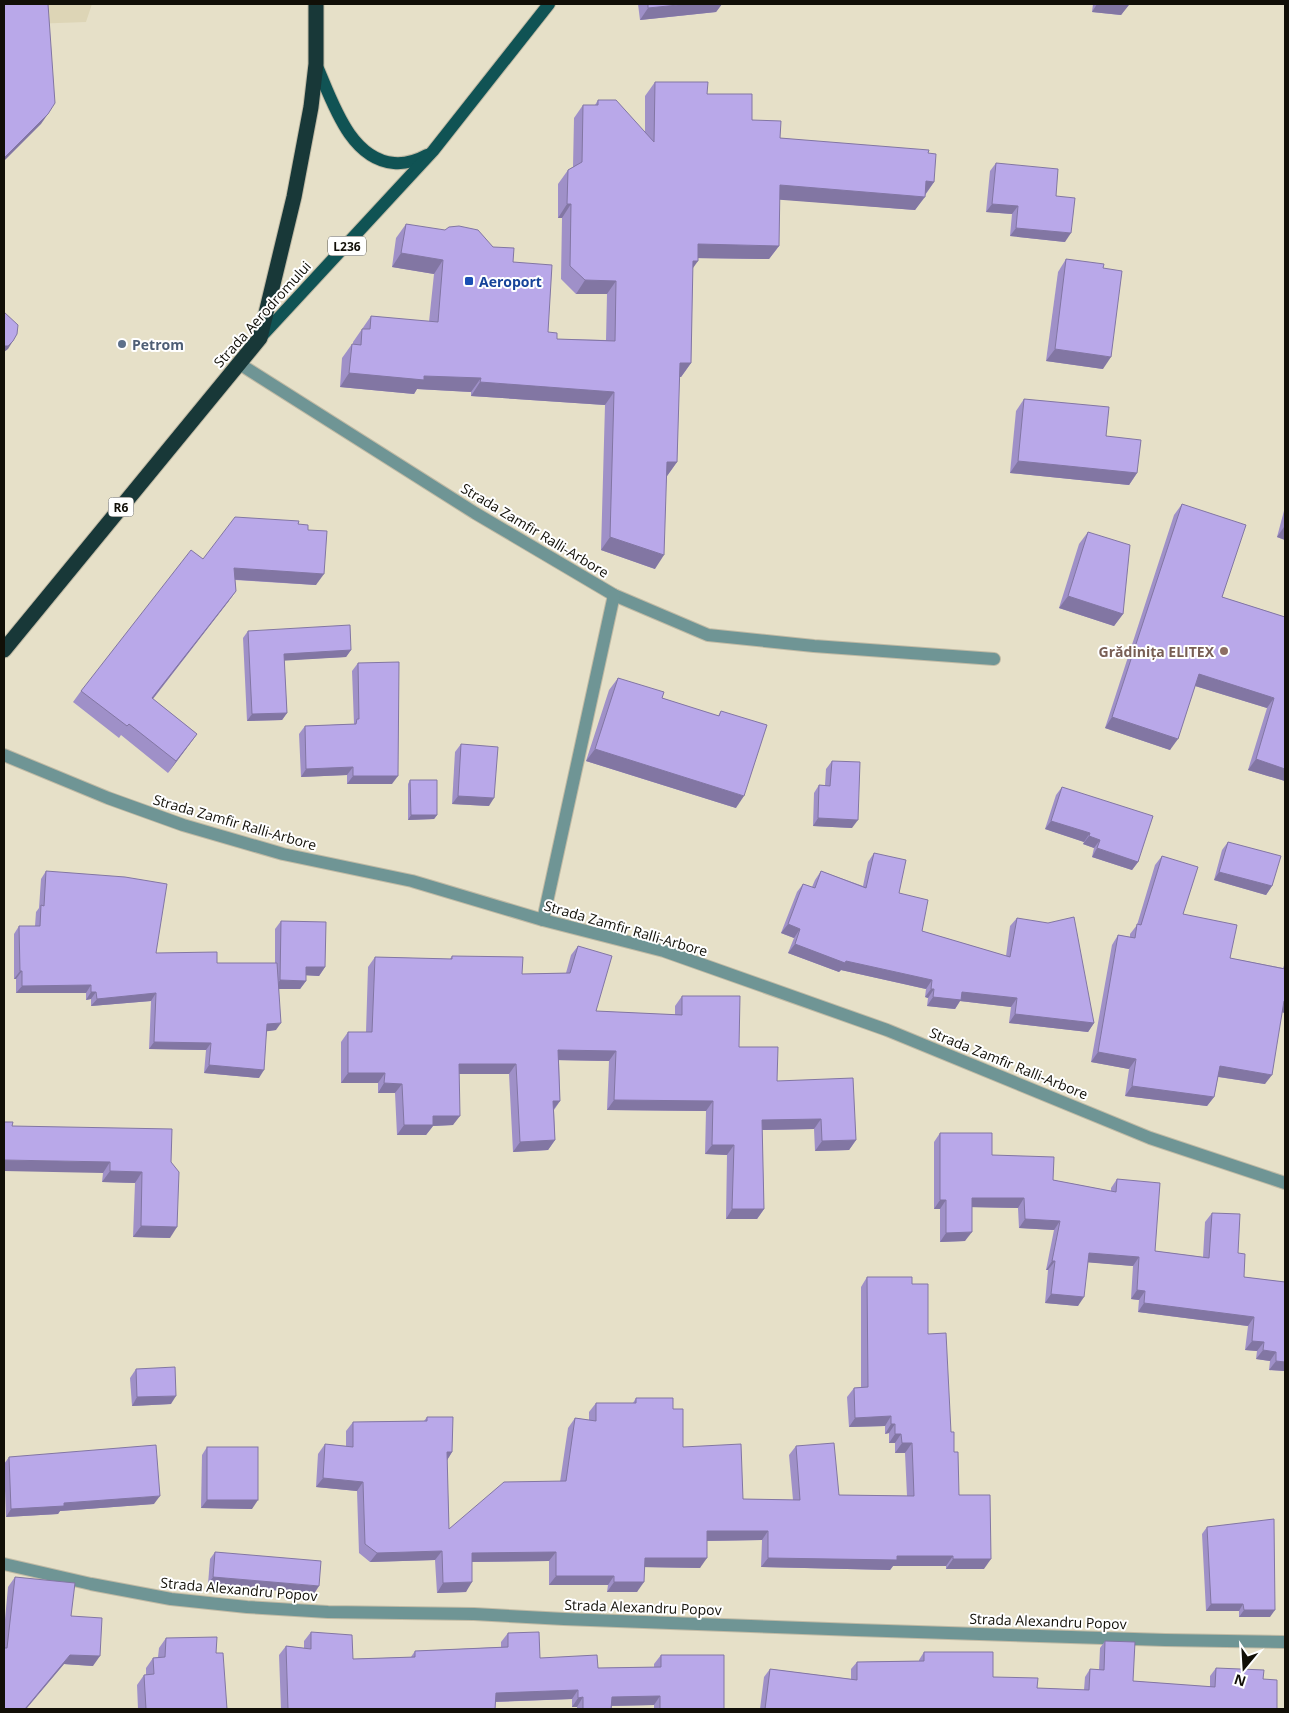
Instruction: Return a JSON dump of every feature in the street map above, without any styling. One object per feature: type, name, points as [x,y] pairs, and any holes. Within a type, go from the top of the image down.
[{"type":"highway","name":"R6","points":[[260,338],[294,197],[311,107],[316,64],[316,4]]},
{"type":"highway","name":"Strada Aerodromului","points":[[4,650],[260,338]]},
{"type":"main road","name":"Strada Aerodromului","points":[[260,338],[434,151],[549,4]]},
{"type":"main road","points":[[316,64],[348,132],[358,146],[369,156],[385,162],[404,164],[420,159],[434,151]]},
{"type":"street","name":"Strada Zamfir Ralli-Arbore","points":[[238,363],[475,513],[614,595],[708,635],[814,646],[994,659]]},
{"type":"street","points":[[543,920],[614,595]]},
{"type":"street","name":"Strada Zamfir Ralli-Arbore","points":[[4,755],[108,798],[183,825],[283,854],[412,881],[543,920],[664,951],[887,1030],[1150,1138],[1285,1183]]},
{"type":"street","name":"Strada Alexandru Popov","points":[[4,1564],[171,1600],[328,1612],[474,1614],[856,1630],[1285,1642]]},
{"type":"shaded area","points":[[4,4],[92,4],[86,22],[4,25]]},
{"type":"building","points":[[4,4],[48,4],[55,103],[48,114],[4,158]]},
{"type":"building","points":[[648,4],[688,4],[648,8]]},
{"type":"building","points":[[655,82],[708,82],[707,94],[752,94],[752,120],[781,121],[780,138],[929,150],[928,153],[936,154],[934,182],[926,181],[925,197],[780,185],[779,246],[698,244],[698,261],[693,261],[691,363],[680,363],[677,462],[667,462],[664,555],[610,537],[614,392],[480,382],[481,378],[424,376],[424,380],[349,373],[352,344],[361,345],[362,329],[370,329],[371,316],[438,322],[443,260],[401,253],[406,224],[445,230],[449,227],[459,226],[478,230],[493,247],[514,248],[513,262],[552,265],[548,332],[557,333],[557,339],[615,341],[616,281],[585,280],[570,266],[571,204],[567,204],[568,170],[582,162],[583,105],[598,105],[598,100],[616,100],[654,142]]},
{"type":"building","points":[[996,163],[1058,169],[1056,196],[1075,198],[1071,233],[1016,228],[1018,206],[992,204]]},
{"type":"building","points":[[1066,259],[1104,264],[1103,268],[1122,271],[1111,357],[1055,349]]},
{"type":"building","points":[[4,312],[18,325],[17,334],[8,346],[4,346]]},
{"type":"building","points":[[1024,399],[1109,407],[1106,436],[1141,440],[1137,473],[1018,461]]},
{"type":"building","points":[[1182,504],[1246,525],[1222,597],[1285,617],[1285,769],[1256,759],[1274,698],[1199,674],[1178,739],[1112,717]]},
{"type":"building","points":[[235,517],[299,521],[298,524],[308,525],[308,530],[327,531],[324,574],[234,568],[236,591],[152,698],[197,734],[176,761],[129,724],[127,726],[81,691],[191,550],[203,559]]},
{"type":"building","points":[[1088,532],[1130,545],[1123,614],[1068,596]]},
{"type":"building","points":[[350,625],[351,650],[284,654],[287,713],[252,714],[248,631]]},
{"type":"building","points":[[399,662],[398,776],[353,776],[353,767],[306,769],[305,726],[356,724],[357,719],[359,719],[358,663]]},
{"type":"building","points":[[618,678],[664,692],[662,698],[719,716],[721,711],[767,725],[744,796],[595,749]]},
{"type":"building","points":[[461,744],[498,747],[494,798],[458,796]]},
{"type":"building","points":[[832,761],[860,762],[858,820],[818,818],[819,785],[830,786]]},
{"type":"building","points":[[410,780],[437,780],[437,815],[411,815]]},
{"type":"building","points":[[1062,787],[1153,816],[1138,862],[1097,848],[1100,840],[1089,836],[1090,833],[1051,821]]},
{"type":"building","points":[[1228,842],[1281,856],[1272,886],[1219,872]]},
{"type":"building","points":[[874,853],[906,860],[899,893],[928,900],[922,931],[1010,957],[1017,918],[1048,923],[1074,917],[1094,1023],[1015,1014],[1017,998],[962,992],[961,1000],[933,997],[934,989],[931,989],[932,980],[846,961],[845,963],[795,944],[800,929],[788,924],[803,884],[815,888],[821,871],[866,888]]},
{"type":"building","points":[[1162,856],[1198,867],[1183,914],[1237,925],[1230,958],[1285,969],[1285,1001],[1272,1075],[1220,1066],[1214,1097],[1132,1086],[1136,1059],[1098,1052],[1118,935],[1135,938],[1137,924],[1141,925]]},
{"type":"building","points":[[46,871],[125,877],[167,884],[156,953],[217,952],[217,963],[277,963],[281,1023],[267,1024],[264,1070],[209,1065],[211,1043],[154,1042],[156,993],[97,999],[96,992],[91,992],[91,985],[22,986],[19,926],[40,926],[41,905],[44,906]]},
{"type":"building","points":[[281,921],[326,922],[325,967],[306,967],[306,981],[280,980]]},
{"type":"building","points":[[578,946],[612,956],[596,1011],[682,1015],[682,996],[740,996],[739,1047],[778,1047],[777,1081],[853,1078],[856,1140],[822,1141],[821,1119],[762,1120],[764,1209],[732,1209],[734,1145],[712,1145],[713,1101],[614,1100],[616,1051],[558,1050],[560,1101],[553,1101],[555,1140],[520,1142],[516,1064],[459,1064],[460,1116],[433,1116],[433,1125],[404,1125],[402,1084],[384,1083],[385,1073],[348,1073],[348,1032],[372,1032],[375,957],[452,959],[452,956],[523,957],[522,974],[570,973]]},
{"type":"building","points":[[4,1122],[13,1122],[12,1126],[172,1129],[171,1162],[179,1172],[177,1227],[141,1226],[142,1172],[110,1171],[110,1162],[4,1160]]},
{"type":"building","points":[[940,1133],[992,1133],[992,1155],[1054,1157],[1053,1180],[1116,1192],[1117,1179],[1160,1183],[1155,1251],[1209,1258],[1212,1213],[1240,1214],[1238,1253],[1245,1254],[1244,1277],[1285,1282],[1285,1362],[1276,1361],[1276,1352],[1263,1350],[1264,1342],[1252,1341],[1254,1317],[1144,1303],[1145,1291],[1137,1290],[1139,1257],[1089,1253],[1084,1297],[1051,1294],[1055,1261],[1052,1261],[1060,1221],[1025,1219],[1024,1198],[972,1198],[972,1232],[946,1233],[946,1200],[940,1200]]},
{"type":"building","points":[[867,1277],[912,1277],[912,1284],[928,1284],[928,1334],[946,1333],[951,1432],[954,1432],[954,1452],[958,1452],[959,1495],[990,1495],[991,1559],[953,1559],[953,1556],[897,1556],[897,1560],[768,1558],[768,1531],[707,1531],[707,1558],[645,1558],[644,1582],[614,1582],[614,1576],[556,1576],[556,1552],[472,1553],[472,1582],[443,1583],[442,1551],[377,1553],[365,1544],[363,1482],[323,1478],[325,1444],[353,1447],[353,1422],[427,1421],[427,1417],[453,1417],[452,1452],[447,1452],[449,1529],[504,1482],[566,1481],[575,1418],[596,1421],[596,1403],[636,1403],[636,1398],[673,1398],[673,1409],[683,1409],[683,1447],[741,1444],[743,1499],[800,1500],[796,1446],[834,1443],[839,1495],[914,1496],[912,1443],[902,1443],[901,1434],[895,1434],[895,1424],[891,1424],[891,1416],[855,1418],[854,1388],[868,1387]]},
{"type":"building","points":[[175,1367],[176,1396],[137,1397],[136,1369]]},
{"type":"building","points":[[156,1445],[160,1496],[64,1503],[64,1506],[11,1509],[9,1457]]},
{"type":"building","points":[[207,1447],[258,1447],[258,1500],[207,1500]]},
{"type":"building","points":[[1274,1519],[1275,1610],[1244,1610],[1243,1604],[1211,1604],[1207,1527]]},
{"type":"building","points":[[215,1552],[321,1561],[319,1586],[213,1577]]},
{"type":"building","points":[[15,1577],[75,1583],[71,1616],[102,1618],[100,1656],[70,1655],[25,1709],[4,1709],[4,1648],[7,1648]]},
{"type":"building","points":[[311,1632],[352,1635],[353,1659],[415,1657],[415,1651],[508,1647],[508,1633],[539,1632],[540,1658],[597,1655],[598,1668],[661,1667],[661,1655],[724,1655],[724,1709],[660,1709],[660,1696],[612,1697],[611,1709],[583,1709],[583,1697],[578,1698],[578,1690],[496,1693],[495,1709],[288,1709],[286,1646],[311,1649]]},
{"type":"building","points":[[217,1637],[216,1653],[223,1653],[227,1709],[146,1709],[144,1675],[154,1674],[153,1658],[165,1657],[166,1638]]},
{"type":"building","points":[[1105,1641],[1135,1642],[1133,1681],[1215,1687],[1216,1668],[1264,1670],[1263,1679],[1277,1680],[1277,1709],[765,1709],[770,1669],[857,1680],[857,1662],[924,1661],[924,1652],[993,1652],[993,1677],[1038,1678],[1037,1688],[1089,1690],[1090,1669],[1104,1670]]},
{"type":"place","name":"Aeroport","points":[[469,281]]},
{"type":"place","name":"Petrom","points":[[122,344]]},
{"type":"place","name":"Grădinița ELITEX","points":[[1224,651]]}]
